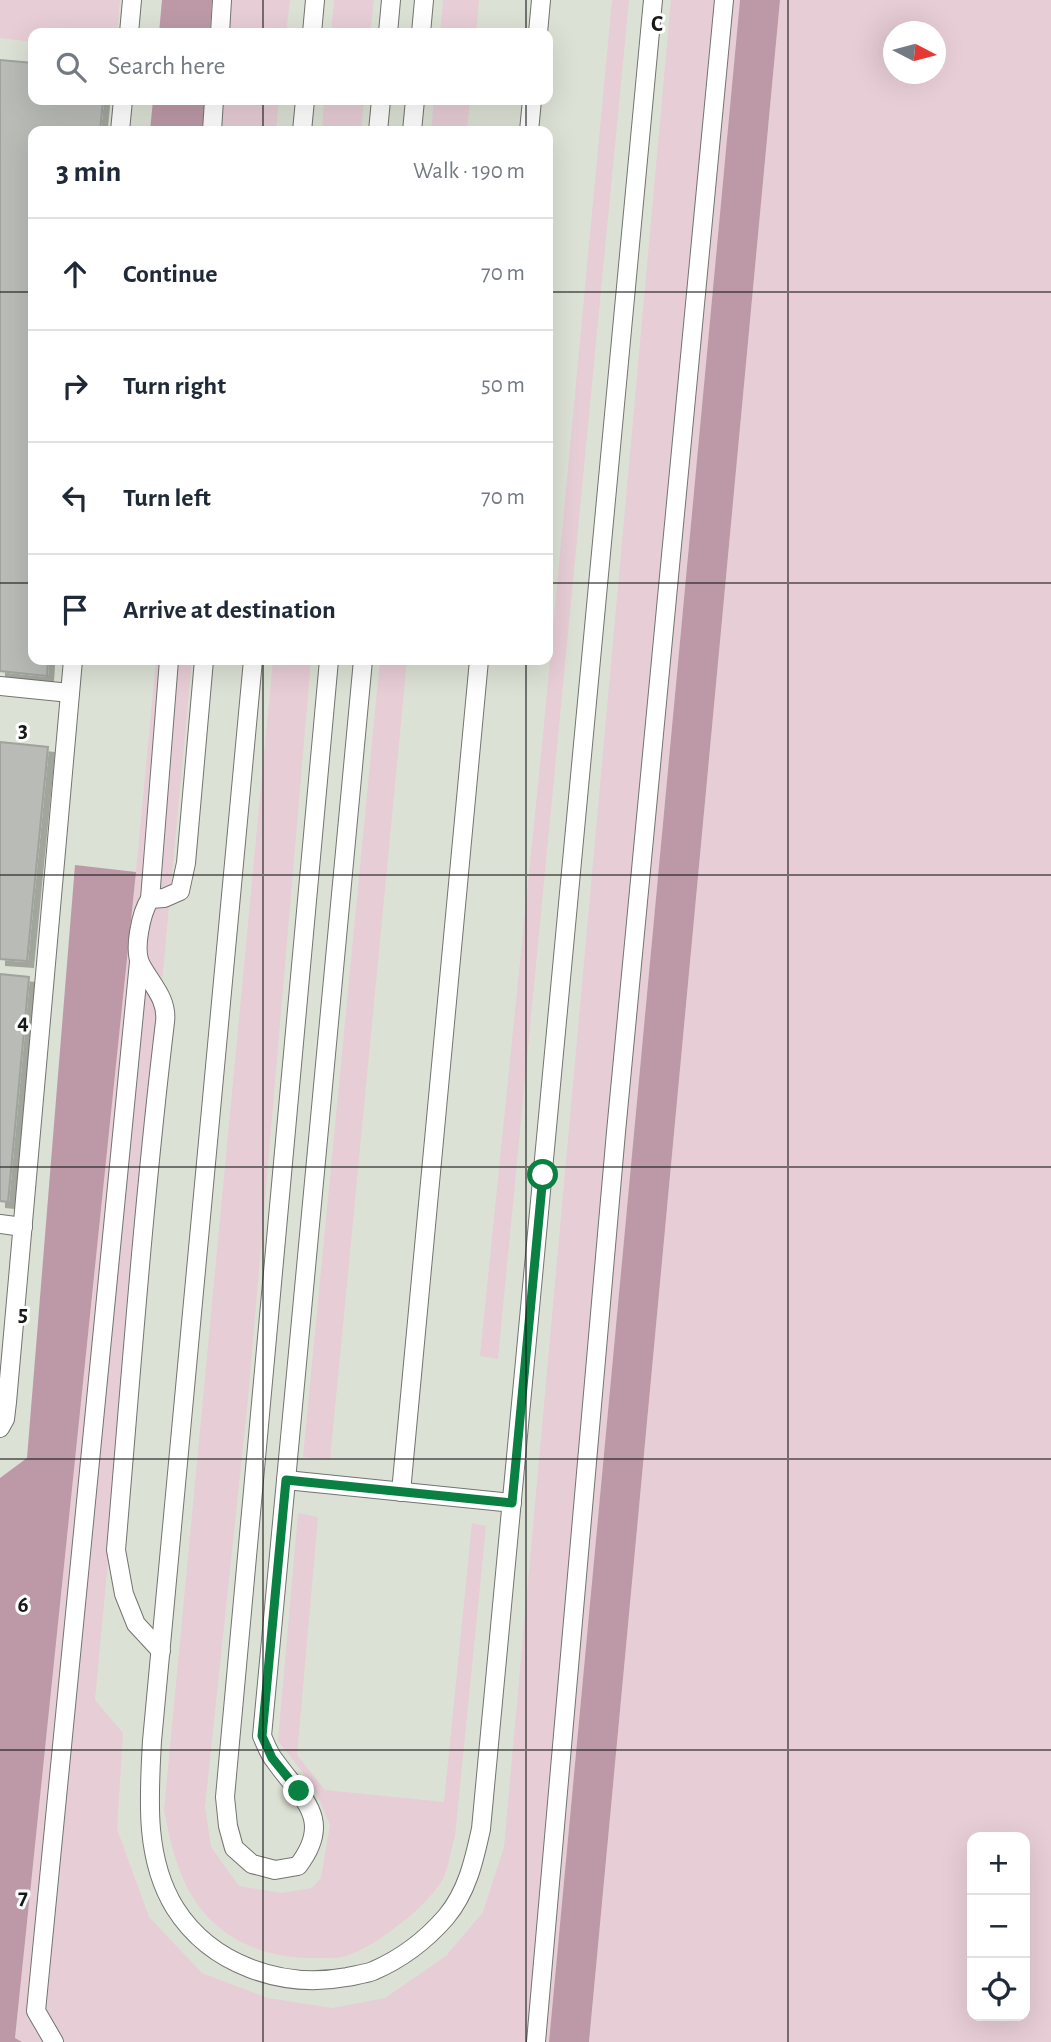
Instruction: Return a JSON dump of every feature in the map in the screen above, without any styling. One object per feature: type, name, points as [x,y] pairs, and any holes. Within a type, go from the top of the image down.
[{"type":"lane","points":[[129,28],[132,0]]},
{"type":"lane","points":[[220,28],[222,0]]},
{"type":"lane","points":[[312,28],[315,0]]},
{"type":"lane","points":[[388,28],[391,0]]},
{"type":"lane","points":[[421,28],[424,0]]},
{"type":"lane","points":[[538,28],[541,0]]},
{"type":"lane","points":[[253,665],[152,1741],[149,1811],[156,1863],[174,1907],[204,1942],[240,1966],[283,1978],[325,1981],[372,1972],[412,1950],[447,1916],[472,1873],[481,1829],[653,0]]},
{"type":"lane","points":[[536,2042],[616,1132],[723,0]]},
{"type":"lane","points":[[120,126],[123,105]]},
{"type":"lane","points":[[212,126],[214,105]]},
{"type":"lane","points":[[303,126],[305,105]]},
{"type":"lane","points":[[378,126],[381,105]]},
{"type":"lane","points":[[412,126],[415,105]]},
{"type":"lane","points":[[529,126],[532,105]]},
{"type":"lane","points":[[0,1428],[5,1419],[73,665]]},
{"type":"lane","points":[[54,2042],[36,2011],[139,962],[138,943],[143,910],[150,899],[169,665]]},
{"type":"lane","points":[[150,899],[164,898],[180,891],[186,863],[204,665]]},
{"type":"lane","points":[[329,665],[225,1797],[233,1848],[252,1864],[275,1870],[298,1866],[310,1850],[315,1826],[309,1803],[272,1758],[262,1736],[363,665]]},
{"type":"lane","points":[[401,1492],[479,665]]},
{"type":"lane","points":[[0,686],[70,693]]},
{"type":"lane","points":[[139,962],[167,1009],[155,1110],[116,1550],[124,1594],[136,1623],[161,1651]]},
{"type":"lane","points":[[0,1224],[23,1227]]},
{"type":"lane","points":[[286,1480],[512,1503]]},
{"type":"shaded area","points":[[0,0],[780,0],[589,2042],[0,2042]]},
{"type":"shaded area","points":[[0,0],[120,0],[117,28],[28,28],[28,41],[0,38]]},
{"type":"shaded area","points":[[162,0],[212,0],[210,28],[159,28]]},
{"type":"shaded area","points":[[212,0],[290,0],[287,28],[210,28]]},
{"type":"shaded area","points":[[334,0],[374,0],[371,28],[331,28]]},
{"type":"shaded area","points":[[443,0],[479,0],[476,28],[440,28]]},
{"type":"shaded area","points":[[612,0],[629,0],[498,1359],[480,1356],[550,665],[553,665],[553,628]]},
{"type":"shaded area","points":[[671,0],[740,0],[549,2042],[22,2042],[15,2038],[156,665],[192,665],[95,1700],[123,1733],[117,1829],[149,1917],[202,1973],[268,1998],[332,2008],[385,1998],[446,1956],[483,1912],[504,1847]]},
{"type":"shaded area","points":[[740,0],[780,0],[589,2042],[549,2042]]},
{"type":"shaded area","points":[[780,0],[1051,0],[1051,2042],[589,2042]]},
{"type":"shaded area","points":[[153,105],[205,105],[202,126],[150,126]]},
{"type":"shaded area","points":[[205,105],[279,105],[276,126],[202,126]]},
{"type":"shaded area","points":[[324,105],[364,105],[361,126],[322,126]]},
{"type":"shaded area","points":[[434,105],[470,105],[467,126],[431,126]]},
{"type":"shaded area","points":[[273,665],[311,665],[248,1399],[205,1807],[211,1847],[239,1886],[281,1893],[312,1888],[321,1878],[330,1825],[313,1785],[278,1741],[298,1513],[318,1517],[297,1755],[325,1790],[444,1802],[472,1523],[486,1526],[455,1836],[441,1882],[410,1916],[391,1931],[362,1949],[340,1958],[290,1957],[261,1950],[235,1938],[222,1930],[201,1909],[179,1869],[164,1810]]},
{"type":"shaded area","points":[[380,665],[407,665],[330,1460],[303,1457]]},
{"type":"shaded area","points":[[75,865],[136,872],[15,2038],[22,2042],[0,2042],[0,1478],[27,1458]]},
{"type":"building","points":[[0,60],[28,63],[28,105],[103,105],[100,126],[28,126],[28,665],[48,665],[47,676],[0,671]]},
{"type":"building","points":[[0,742],[48,747],[27,961],[0,959]]},
{"type":"building","points":[[0,974],[29,977],[8,1202],[0,1201]]},
{"type":"route","points":[[299,1791],[272,1758],[262,1736],[286,1480],[512,1503],[543,1175]]}]
